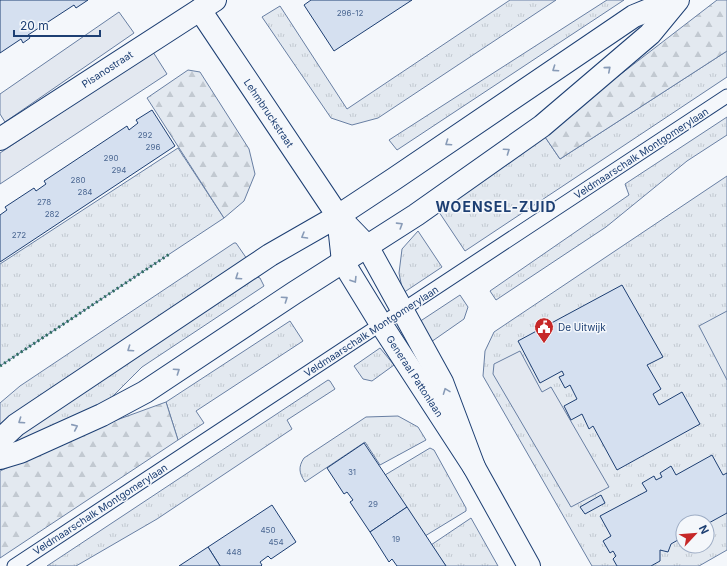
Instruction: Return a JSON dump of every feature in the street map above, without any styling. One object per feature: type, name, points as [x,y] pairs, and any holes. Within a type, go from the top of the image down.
[{"type":"main road","points":[[0,440],[16,425],[244,273],[338,216],[634,16],[673,0]]},
{"type":"main road","points":[[0,458],[20,452],[102,415],[145,392],[416,215],[542,126],[650,34],[678,0]]},
{"type":"main road","name":"Lehmbruckstraat","points":[[208,5],[338,216]]},
{"type":"main road","name":"Pisanostraat","points":[[0,139],[208,5]]},
{"type":"main road","name":"Generaal Pattonlaan","points":[[338,216],[367,246],[404,310],[442,382],[474,467]]},
{"type":"main road","name":"Generaal Pattonlaan","points":[[338,216],[343,262],[381,324],[474,467],[529,566]]},
{"type":"lane","name":"Veldmaarschalk Montgomerylaan","points":[[14,566],[727,96]]},
{"type":"green space","points":[[510,0],[556,0],[378,118],[352,125],[331,118],[262,17],[280,6],[347,109]]},
{"type":"green space","points":[[607,0],[624,0],[397,150],[389,140]]},
{"type":"green space","points":[[717,0],[727,0],[727,51],[560,159],[543,134]]},
{"type":"green space","points":[[727,51],[727,77],[465,251],[439,212],[543,134],[560,159]]},
{"type":"green space","points":[[188,70],[200,72],[249,149],[255,174],[244,201],[224,218],[147,98]]},
{"type":"green space","points":[[727,117],[727,135],[687,161],[606,227],[496,300],[490,291],[629,195],[625,184]]},
{"type":"green space","points":[[178,148],[224,218],[0,366],[0,264]]},
{"type":"green space","points":[[727,176],[727,550],[699,566],[592,566],[483,376],[485,351],[494,332]]},
{"type":"green space","points":[[418,231],[442,267],[403,293],[399,273],[402,249]]},
{"type":"green space","points":[[236,243],[247,259],[0,427],[0,403],[20,386]]},
{"type":"green space","points":[[257,277],[260,278],[264,286],[142,367],[103,406],[7,449],[4,444]]},
{"type":"green space","points":[[460,295],[468,307],[464,319],[431,342],[419,322]]},
{"type":"green space","points":[[727,311],[727,380],[699,326]]},
{"type":"green space","points":[[290,321],[303,341],[196,411],[204,423],[178,440],[166,402]]},
{"type":"green space","points":[[380,348],[394,365],[372,381],[363,379],[354,366]]},
{"type":"green space","points":[[328,380],[335,389],[287,420],[292,429],[157,519],[76,566],[47,566]]},
{"type":"green space","points":[[166,402],[178,440],[0,558],[0,471],[103,425]]},
{"type":"green space","points":[[398,416],[418,427],[426,440],[380,465],[365,442],[305,482],[301,476],[301,464],[304,458],[366,417]]},
{"type":"green space","points":[[430,448],[434,450],[466,508],[466,511],[425,536],[385,475]]},
{"type":"green space","points":[[471,518],[498,566],[446,566],[431,545]]},
{"type":"shaded area","points":[[119,12],[134,33],[5,122],[0,114],[0,94]]},
{"type":"shaded area","points":[[153,52],[167,74],[0,184],[0,153]]},
{"type":"shaded area","points":[[520,351],[542,392],[551,387],[609,487],[571,507],[493,374],[494,364]]},
{"type":"building","points":[[0,0],[88,0],[76,8],[74,5],[28,35],[30,38],[23,43],[21,39],[0,53]]},
{"type":"building","points":[[311,0],[412,0],[334,51],[304,5]]},
{"type":"building","points":[[152,110],[175,146],[0,262],[0,215],[7,210],[5,207],[34,188],[36,191],[46,184],[44,181],[127,126],[129,130],[138,123],[136,120]]},
{"type":"building","points":[[622,285],[663,357],[647,365],[661,389],[653,394],[659,405],[682,392],[700,424],[617,470],[593,426],[589,429],[582,414],[571,420],[564,406],[577,399],[570,385],[565,388],[559,377],[564,375],[562,371],[540,383],[518,341]]},
{"type":"building","points":[[364,443],[407,507],[370,532],[350,502],[353,500],[347,492],[344,494],[327,468]]},
{"type":"building","points":[[712,455],[723,475],[727,473],[727,513],[715,520],[715,514],[675,514],[675,542],[671,544],[668,552],[660,550],[660,561],[651,566],[617,566],[613,559],[616,556],[613,551],[610,553],[603,541],[611,536],[600,516],[647,491],[642,483],[654,476],[656,480],[662,477],[660,473],[671,466],[676,475]]},
{"type":"building","points":[[601,495],[605,503],[585,514],[580,507]]},
{"type":"building","points":[[272,505],[296,542],[271,559],[268,556],[260,562],[262,565],[261,566],[220,566],[208,547]]},
{"type":"building","points":[[407,507],[446,566],[397,566],[392,559],[389,562],[370,532]]},
{"type":"building","points":[[208,547],[220,566],[179,566]]},
{"type":"hedge","points":[[0,366],[171,253]]},
{"type":"place","name":"De Uitwijk","points":[[544,344]]},
{"type":"district","name":"WOENSEL-ZUID","points":[[496,206]]}]
